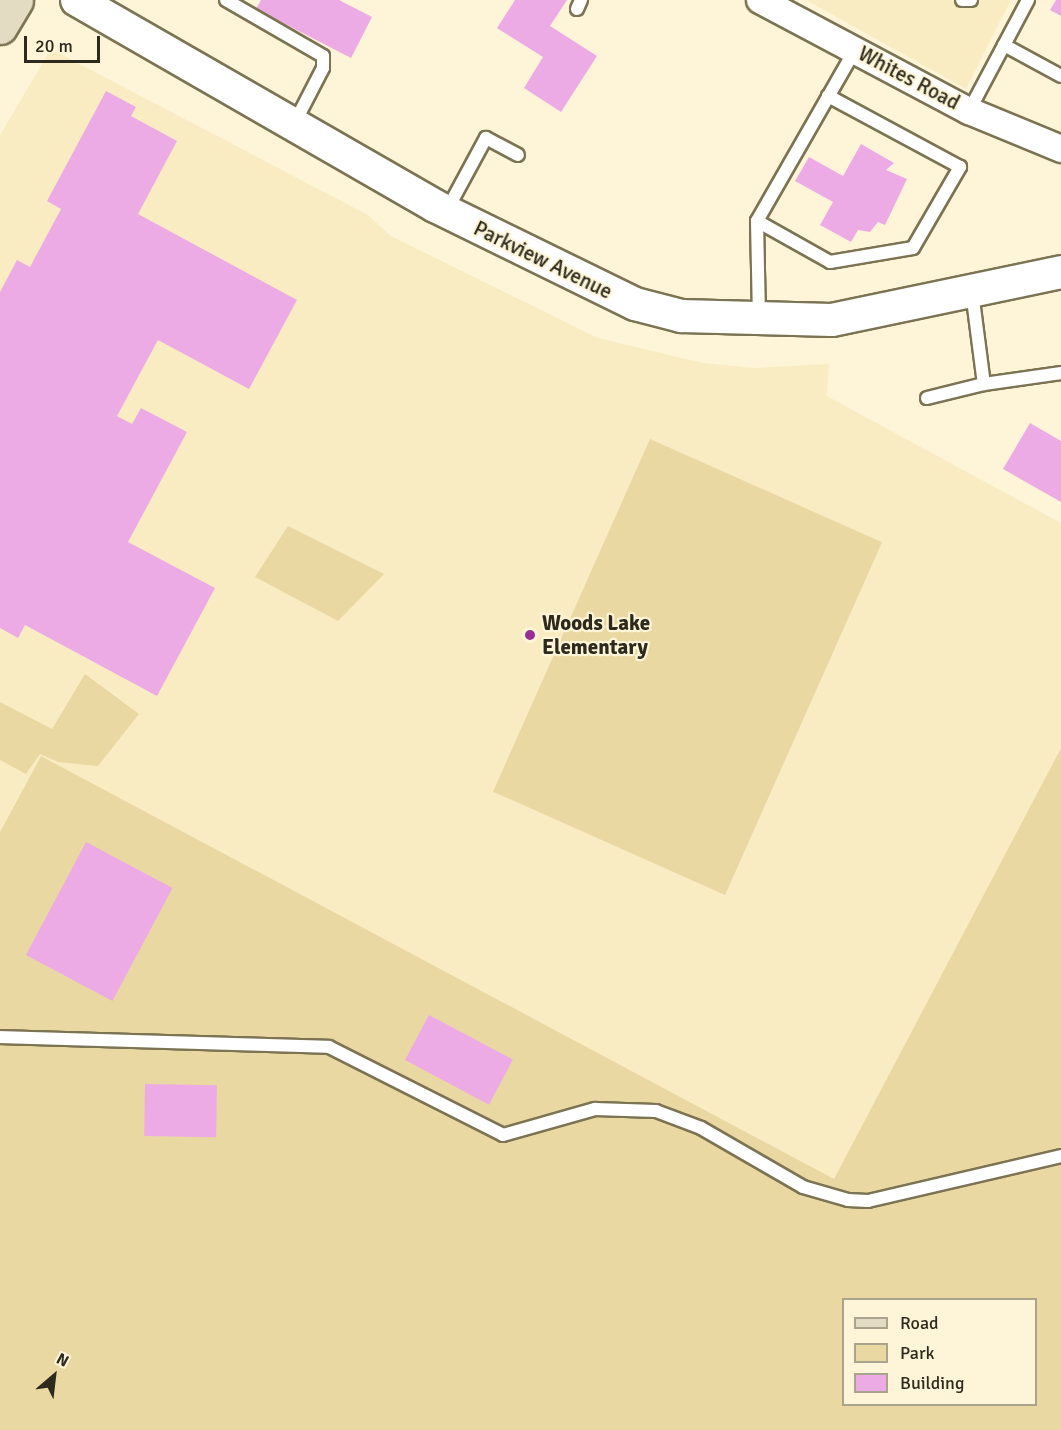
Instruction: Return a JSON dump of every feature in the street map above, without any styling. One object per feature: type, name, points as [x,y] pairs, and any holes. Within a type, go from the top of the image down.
[{"type":"main road","points":[[0,27],[16,0]]},
{"type":"street","name":"Parkview Avenue","points":[[77,0],[446,212],[635,304],[681,316],[759,321],[832,320],[1061,272]]},
{"type":"street","name":"Whites Road","points":[[760,0],[793,8],[855,50],[969,111],[1061,148]]},
{"type":"lane","points":[[226,0],[323,56],[323,68],[294,124]]},
{"type":"lane","points":[[962,0],[971,0]]},
{"type":"lane","points":[[969,111],[1028,0]]},
{"type":"lane","points":[[1004,45],[1061,76]]},
{"type":"lane","points":[[759,321],[757,221],[855,50]]},
{"type":"lane","points":[[757,221],[830,262],[912,248],[960,167],[828,96]]},
{"type":"lane","points":[[446,212],[486,138],[518,154]]},
{"type":"lane","points":[[972,291],[984,384]]},
{"type":"lane","points":[[927,398],[984,384],[1061,373]]},
{"type":"lane","points":[[0,1037],[329,1047],[503,1135],[596,1109],[656,1111],[701,1128],[803,1187],[848,1200],[880,1199],[1061,1156]]},
{"type":"shaded area","points":[[806,0],[1011,0],[966,89]]},
{"type":"shaded area","name":"Woods Lake Elementary","points":[[51,49],[368,215],[391,236],[598,338],[703,363],[754,368],[829,364],[827,396],[1061,523],[1061,748],[834,1180],[41,756],[0,832],[0,135]]},
{"type":"green space","points":[[650,439],[882,542],[725,895],[493,792]]},
{"type":"green space","points":[[288,526],[384,574],[338,621],[255,577]]},
{"type":"green space","points":[[85,674],[139,714],[98,766],[58,762],[40,754],[26,774],[0,760],[0,702],[52,729]]},
{"type":"green space","points":[[1061,748],[1061,1430],[0,1430],[0,832],[41,756],[834,1179]]},
{"type":"building","points":[[261,0],[339,0],[372,17],[351,58],[256,9]]},
{"type":"building","points":[[515,0],[567,0],[550,26],[597,56],[561,112],[524,88],[543,57],[497,28]]},
{"type":"building","points":[[1056,0],[1061,0],[1061,16],[1050,10]]},
{"type":"building","points":[[106,91],[136,107],[131,116],[177,141],[138,214],[297,300],[249,389],[158,340],[117,416],[132,424],[141,408],[187,432],[128,542],[215,588],[157,696],[25,625],[18,638],[0,628],[0,292],[17,260],[30,267],[61,209],[47,201]]},
{"type":"building","points":[[861,144],[894,163],[886,170],[907,179],[885,225],[878,222],[870,232],[858,230],[851,242],[820,225],[833,202],[795,181],[809,157],[843,176]]},
{"type":"building","points":[[1030,423],[1061,441],[1061,502],[1003,469]]},
{"type":"building","points":[[86,842],[173,888],[112,1001],[26,955]]},
{"type":"building","points":[[429,1015],[513,1060],[489,1105],[405,1060]]},
{"type":"building","points":[[145,1084],[217,1085],[216,1137],[144,1136]]},
{"type":"place","name":"Woods Lake Elementary","points":[[530,635]]}]
